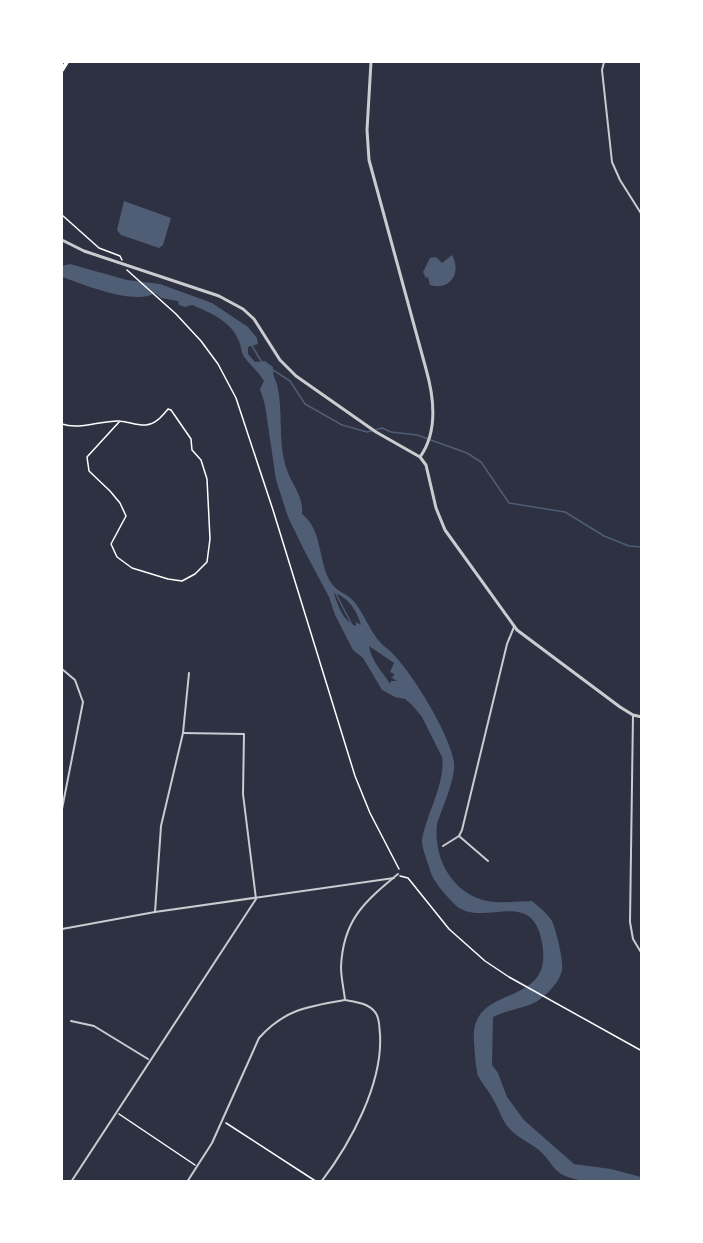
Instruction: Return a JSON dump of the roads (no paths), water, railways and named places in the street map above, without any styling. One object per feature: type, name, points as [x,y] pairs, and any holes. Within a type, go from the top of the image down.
[{"type":"main road","points":[[62,70],[67,62]]},
{"type":"street","points":[[371,62],[368,153],[430,381],[433,411],[428,443],[420,457]]},
{"type":"street","points":[[604,62],[602,70],[612,162],[620,180],[642,215]]},
{"type":"street","points":[[62,240],[84,251],[219,296],[243,309],[254,319],[275,354],[290,371],[376,432],[420,457],[426,465],[436,508],[445,530],[514,627],[620,707],[633,715],[642,717]]},
{"type":"street","points":[[443,846],[459,836],[462,830],[507,644],[514,627]]},
{"type":"street","points":[[62,669],[75,680],[83,702],[62,809]]},
{"type":"street","points":[[155,912],[161,826],[183,733],[189,673]]},
{"type":"street","points":[[633,715],[630,922],[633,939],[642,954]]},
{"type":"street","points":[[71,1182],[256,899],[243,794],[244,734],[183,733]]},
{"type":"street","points":[[459,836],[488,861]]},
{"type":"street","points":[[345,1000],[341,968],[349,926],[361,907],[398,874]]},
{"type":"street","points":[[62,929],[155,912],[394,878]]},
{"type":"street","points":[[187,1182],[198,1167],[223,1121],[251,1053],[259,1038],[270,1025],[302,1008],[345,1000],[358,1002],[370,1007],[378,1017],[380,1041],[375,1077],[365,1107],[350,1137],[321,1182]]},
{"type":"street","points":[[71,1021],[94,1026],[149,1060]]},
{"type":"water","points":[[124,201],[171,218],[163,245],[159,248],[121,235],[117,230]]},
{"type":"water","points":[[452,255],[456,268],[452,279],[443,285],[430,285],[428,277],[426,278],[423,272],[430,258],[436,257],[442,263]]},
{"type":"water","points":[[70,264],[127,280],[160,284],[212,303],[248,327],[257,338],[258,344],[248,347],[248,354],[255,362],[265,361],[273,367],[279,399],[284,460],[299,497],[302,514],[314,529],[327,576],[334,587],[350,597],[356,604],[376,638],[411,676],[430,706],[451,750],[454,762],[453,777],[437,824],[437,838],[443,864],[449,875],[468,893],[494,902],[532,901],[548,915],[554,925],[562,960],[561,975],[552,988],[536,1002],[493,1017],[492,1065],[498,1073],[507,1097],[524,1120],[574,1164],[611,1169],[641,1177],[641,1181],[593,1182],[561,1174],[540,1151],[510,1129],[478,1076],[474,1031],[479,1016],[488,1006],[527,987],[537,977],[543,963],[542,943],[537,927],[529,917],[520,912],[472,913],[461,909],[444,893],[432,876],[422,840],[441,777],[442,757],[422,717],[405,699],[382,690],[363,658],[353,650],[335,615],[329,597],[288,517],[276,480],[265,405],[260,389],[264,381],[243,355],[235,334],[220,318],[192,305],[185,307],[179,305],[178,301],[161,298],[155,293],[135,297],[95,289],[62,277],[62,266]],"holes":[[[334,593],[340,595],[352,606],[361,625],[356,622],[356,626],[351,624],[344,617]],[[369,646],[394,663],[390,672],[394,674],[391,677],[397,681],[391,681],[390,684],[375,661]]]},
{"type":"waterway","points":[[251,344],[261,361]]},
{"type":"waterway","points":[[273,370],[290,381],[305,404],[342,425],[367,432],[382,428],[391,432],[417,435],[467,453],[481,462],[509,503],[565,512],[604,536],[629,546],[642,547]]},
{"type":"waterway","points":[[335,592],[352,625]]}]
